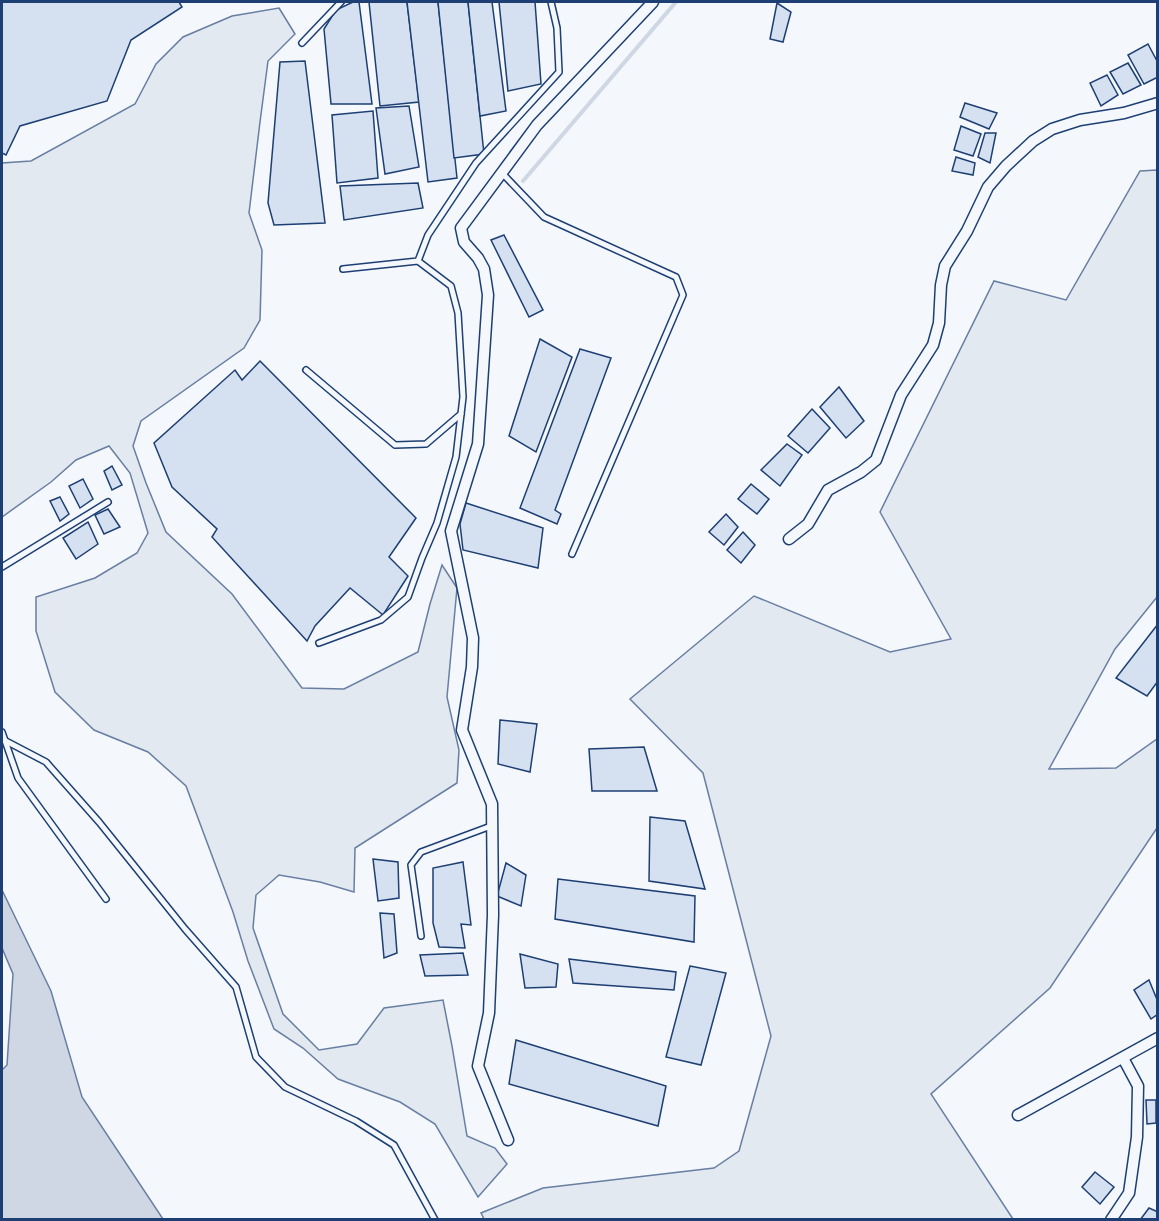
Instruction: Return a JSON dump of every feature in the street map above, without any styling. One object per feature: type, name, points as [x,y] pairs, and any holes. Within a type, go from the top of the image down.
[{"type":"street","points":[[508,1140],[478,1066],[489,1013],[494,915],[492,804],[462,730],[472,667],[472,638],[451,531],[478,444],[488,295],[484,269],[464,242],[461,228],[537,125],[653,2]]},
{"type":"street","points":[[789,539],[808,524],[828,490],[861,472],[876,460],[901,395],[933,345],[939,323],[941,285],[945,266],[967,231],[988,187],[1005,166],[1033,141],[1053,129],[1080,120],[1124,113],[1158,103]]},
{"type":"street","points":[[1018,1115],[1158,1038]]},
{"type":"street","points":[[1111,1220],[1129,1193],[1137,1137],[1138,1086],[1123,1058]]},
{"type":"lane","points":[[302,43],[341,2]]},
{"type":"lane","points":[[418,261],[428,235],[476,164],[559,72],[556,28],[551,2]]},
{"type":"lane","points":[[502,173],[544,217],[676,277],[683,295],[572,554]]},
{"type":"lane","points":[[319,643],[381,620],[408,597],[437,523],[456,456],[463,398],[458,313],[451,286],[418,261],[343,269]]},
{"type":"lane","points":[[306,370],[395,445],[426,444],[461,414]]},
{"type":"lane","points":[[2,567],[108,502]]},
{"type":"lane","points":[[2,732],[18,778],[106,899]]},
{"type":"lane","points":[[3,739],[46,762],[236,987],[256,1057],[285,1087],[357,1121],[394,1145],[435,1220]]},
{"type":"lane","points":[[421,936],[411,865],[421,852],[493,826]]},
{"type":"shaded area","points":[[279,8],[295,34],[268,61],[260,122],[249,213],[262,250],[260,320],[244,348],[141,421],[133,446],[166,532],[232,594],[302,688],[344,689],[418,652],[442,565],[457,588],[447,697],[459,750],[457,783],[355,848],[354,892],[320,882],[279,875],[256,895],[253,928],[283,1014],[319,1050],[357,1044],[384,1008],[443,1000],[467,1136],[495,1148],[507,1164],[478,1197],[435,1124],[400,1102],[338,1079],[303,1048],[274,1029],[186,786],[148,752],[94,730],[55,692],[36,631],[36,597],[95,578],[137,553],[148,533],[130,473],[109,446],[76,460],[51,482],[2,517],[2,163],[31,161],[135,104],[156,64],[183,37],[232,16]]},
{"type":"shaded area","points":[[1157,170],[1157,597],[1115,649],[1049,769],[1116,768],[1157,739],[1157,828],[1050,988],[931,1094],[1013,1219],[484,1219],[481,1213],[543,1188],[714,1168],[739,1151],[771,1036],[703,773],[630,699],[754,596],[890,652],[951,639],[880,512],[994,281],[1066,300],[1140,171]]},
{"type":"shaded area","points":[[2,890],[51,991],[82,1097],[163,1219],[2,1219],[2,1070],[7,1065],[13,974],[2,948]]},
{"type":"building","points":[[2,2],[179,2],[182,7],[131,40],[107,101],[20,126],[6,155],[2,153]]},
{"type":"building","points":[[353,2],[359,2],[372,104],[331,104],[324,29],[336,10]]},
{"type":"building","points":[[369,2],[407,2],[419,102],[380,106]]},
{"type":"building","points":[[407,2],[438,2],[457,178],[428,182]]},
{"type":"building","points":[[438,2],[468,2],[484,154],[454,158]]},
{"type":"building","points":[[468,2],[492,2],[506,111],[480,116]]},
{"type":"building","points":[[499,2],[535,2],[541,84],[508,91]]},
{"type":"building","points":[[777,3],[791,12],[783,42],[770,39]]},
{"type":"building","points":[[1148,44],[1158,63],[1158,77],[1144,84],[1128,55]]},
{"type":"building","points":[[305,61],[325,223],[274,225],[268,203],[280,62]]},
{"type":"building","points":[[1128,63],[1141,85],[1123,94],[1110,72]]},
{"type":"building","points":[[1107,75],[1118,95],[1101,106],[1090,83]]},
{"type":"building","points":[[965,103],[997,113],[989,129],[960,117]]},
{"type":"building","points":[[409,106],[419,167],[385,174],[376,108]]},
{"type":"building","points":[[373,111],[378,178],[337,183],[332,115]]},
{"type":"building","points":[[961,126],[981,134],[973,156],[954,150]]},
{"type":"building","points":[[985,133],[996,133],[990,163],[978,157]]},
{"type":"building","points":[[956,157],[975,163],[973,175],[952,171]]},
{"type":"building","points":[[418,183],[423,208],[344,220],[340,186]]},
{"type":"building","points":[[504,235],[543,310],[529,317],[491,240]]},
{"type":"building","points":[[540,339],[572,357],[536,452],[509,436]]},
{"type":"building","points":[[580,349],[611,358],[555,510],[561,514],[557,524],[520,508]]},
{"type":"building","points":[[260,361],[416,518],[389,557],[408,576],[383,615],[350,588],[315,626],[307,641],[212,537],[217,529],[172,487],[154,443],[235,370],[242,380]]},
{"type":"building","points":[[839,387],[864,421],[846,438],[820,407]]},
{"type":"building","points":[[812,409],[830,428],[808,453],[788,436]]},
{"type":"building","points":[[787,444],[802,455],[780,486],[761,470]]},
{"type":"building","points":[[112,466],[122,485],[112,490],[104,471]]},
{"type":"building","points":[[83,479],[93,499],[80,508],[69,486]]},
{"type":"building","points":[[751,484],[769,499],[757,514],[738,499]]},
{"type":"building","points":[[60,497],[69,514],[60,521],[50,501]]},
{"type":"building","points":[[466,503],[543,528],[538,568],[463,550],[460,524]]},
{"type":"building","points":[[108,509],[120,527],[104,534],[95,515]]},
{"type":"building","points":[[726,514],[738,527],[724,545],[709,532]]},
{"type":"building","points":[[88,522],[98,544],[76,559],[63,538]]},
{"type":"building","points":[[743,532],[755,545],[741,563],[727,550]]},
{"type":"building","points":[[1158,624],[1158,681],[1147,696],[1116,678]]},
{"type":"building","points":[[500,720],[537,724],[530,772],[498,764]]},
{"type":"building","points":[[644,747],[657,791],[592,791],[589,749]]},
{"type":"building","points":[[650,817],[685,821],[705,889],[649,881]]},
{"type":"building","points":[[373,859],[398,862],[399,898],[378,901]]},
{"type":"building","points":[[463,862],[471,925],[461,924],[465,948],[439,947],[433,923],[433,868]]},
{"type":"building","points":[[506,863],[526,875],[521,906],[497,896]]},
{"type":"building","points":[[558,879],[695,896],[694,942],[555,919]]},
{"type":"building","points":[[380,913],[394,914],[397,953],[384,958]]},
{"type":"building","points":[[463,953],[468,975],[425,976],[420,955]]},
{"type":"building","points":[[520,954],[558,964],[556,987],[525,988]]},
{"type":"building","points":[[569,959],[676,972],[674,990],[573,983]]},
{"type":"building","points":[[690,966],[726,973],[701,1065],[666,1057]]},
{"type":"building","points":[[1149,980],[1158,1002],[1158,1014],[1151,1019],[1134,990]]},
{"type":"building","points":[[516,1040],[666,1086],[658,1126],[509,1084]]},
{"type":"building","points":[[1146,1100],[1156,1100],[1156,1123],[1147,1124]]},
{"type":"building","points":[[1095,1172],[1114,1187],[1100,1204],[1082,1187]]},
{"type":"building","points":[[1149,1208],[1158,1212],[1158,1220],[1140,1220]]},
{"type":"waterway","points":[[523,181],[676,2]]}]
